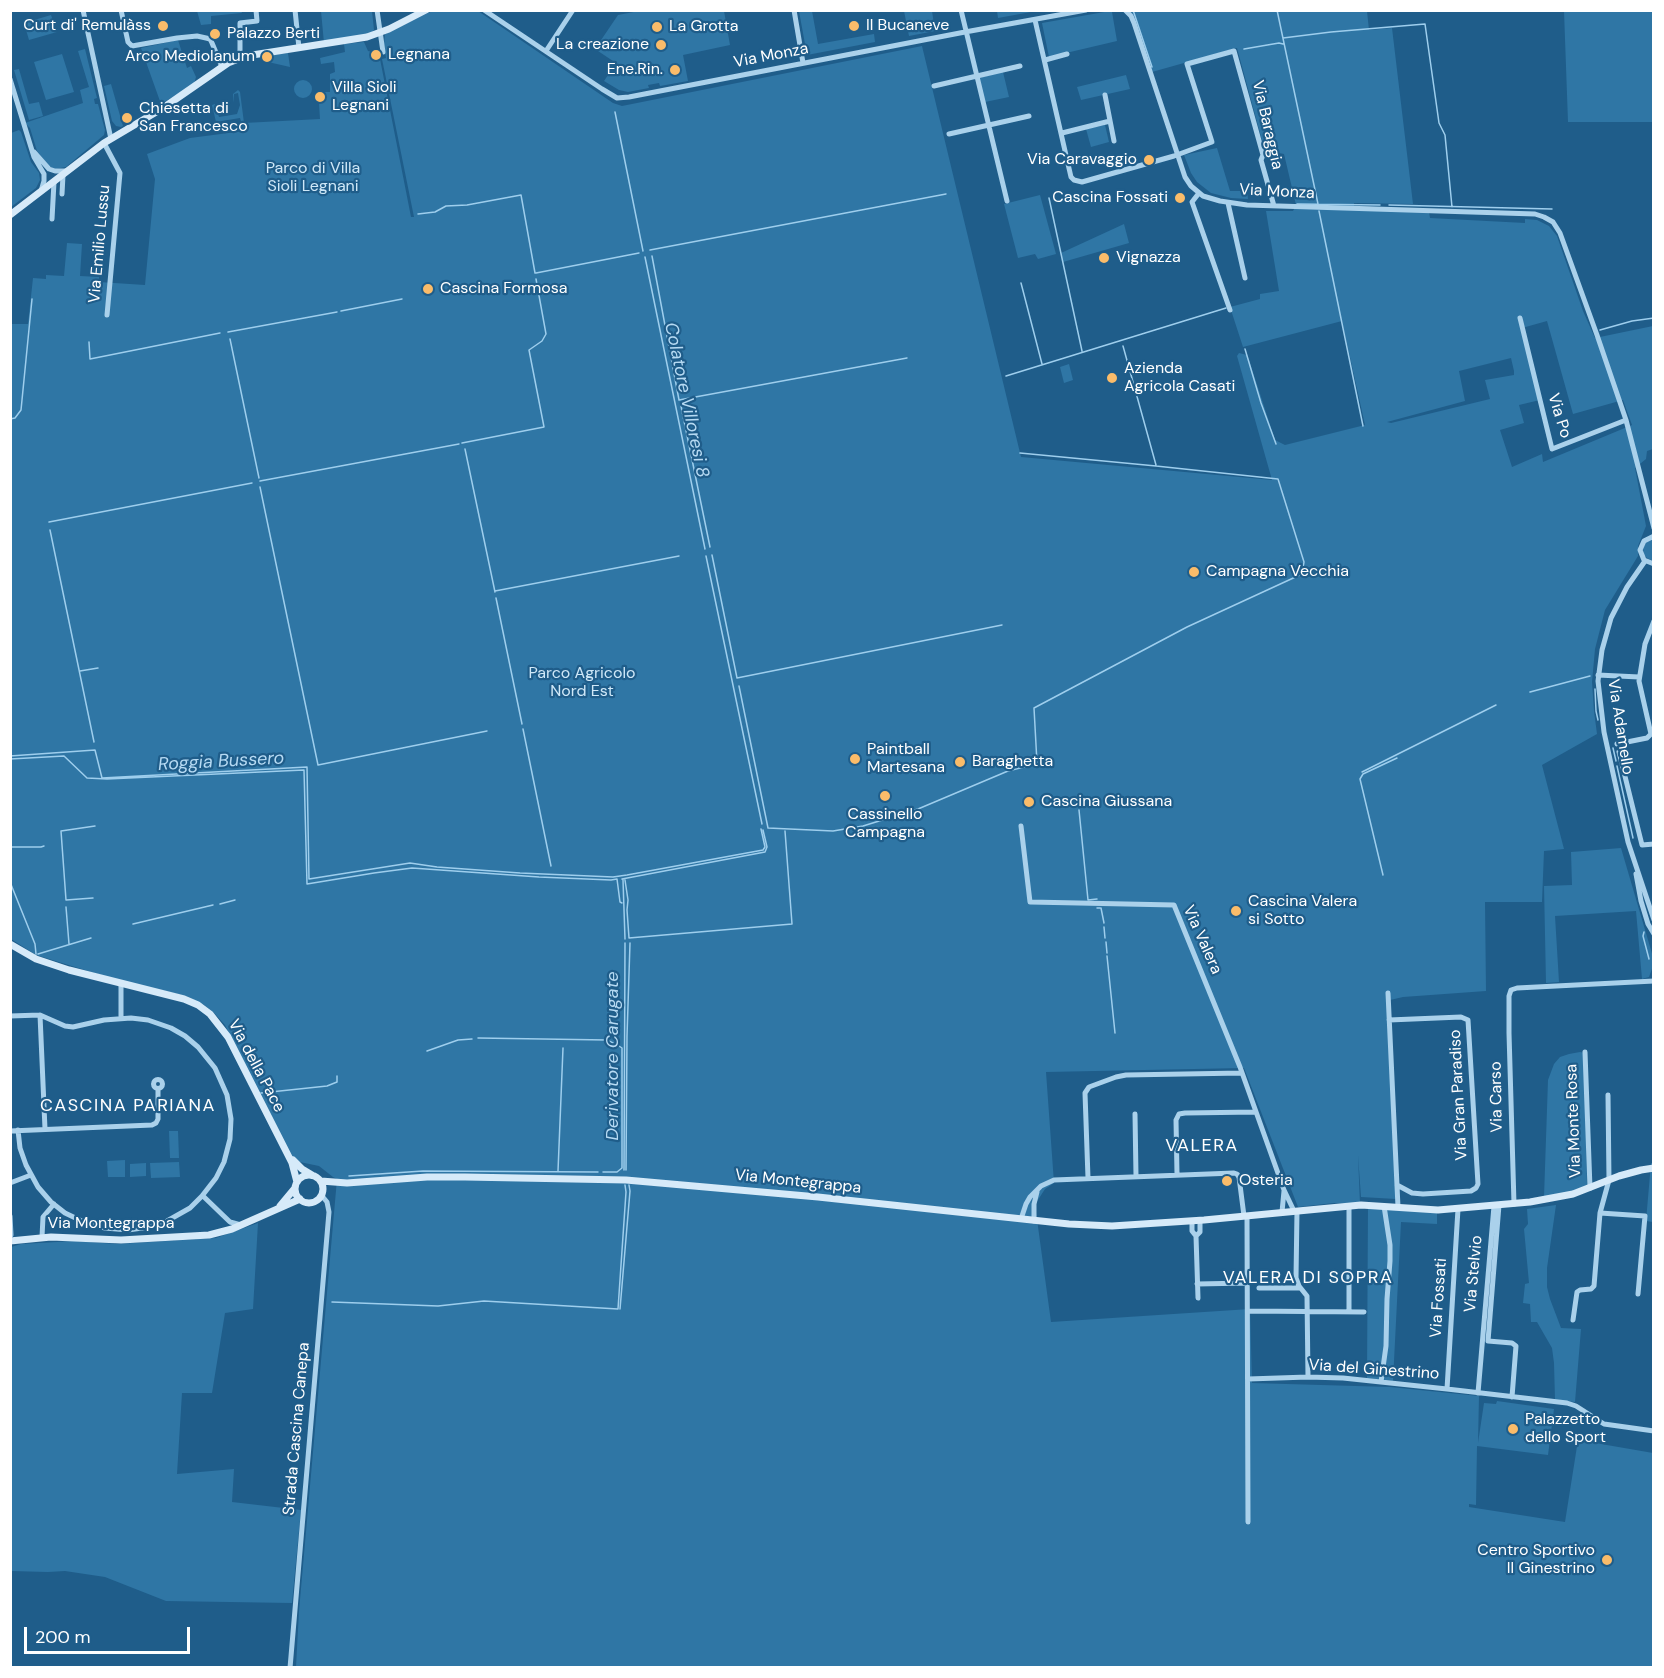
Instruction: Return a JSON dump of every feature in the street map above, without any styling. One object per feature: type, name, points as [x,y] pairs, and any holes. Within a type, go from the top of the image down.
[{"type":"street","name":"Via Emilio Lussu","points":[[83,10],[108,141],[120,173],[107,315]]},
{"type":"street","points":[[121,10],[128,42],[133,46],[197,36],[211,40],[222,68]]},
{"type":"street","points":[[240,58],[240,23],[257,21],[256,10]]},
{"type":"street","points":[[295,10],[299,48]]},
{"type":"street","points":[[377,10],[383,52]]},
{"type":"street","points":[[10,215],[108,141],[240,58],[367,37],[426,10]]},
{"type":"street","name":"Via Monza","points":[[484,10],[617,98],[1086,10]]},
{"type":"street","points":[[546,51],[573,10]]},
{"type":"street","points":[[794,10],[803,63]]},
{"type":"street","points":[[961,10],[1007,201]]},
{"type":"street","points":[[1125,10],[1133,20],[1177,155],[1188,182],[1199,193],[1192,202],[1230,310]]},
{"type":"street","points":[[1035,20],[1071,177],[1077,182],[1082,182],[1177,155]]},
{"type":"street","name":"Via Baraggia","points":[[1177,155],[1212,142],[1187,64],[1234,51],[1263,155],[1261,160],[1274,206]]},
{"type":"street","points":[[1045,60],[1068,54]]},
{"type":"street","points":[[934,86],[1020,66]]},
{"type":"street","points":[[10,79],[34,158],[44,168],[47,177],[54,181]]},
{"type":"street","points":[[1105,95],[1114,141]]},
{"type":"street","points":[[949,134],[1029,116]]},
{"type":"street","points":[[1062,133],[1110,121]]},
{"type":"street","points":[[44,168],[65,173]]},
{"type":"street","points":[[41,192],[44,168]]},
{"type":"street","points":[[62,194],[65,173]]},
{"type":"street","points":[[52,219],[54,181]]},
{"type":"street","name":"Via Monza","points":[[1199,193],[1227,203],[1535,214],[1544,217],[1553,222],[1560,233],[1626,420]]},
{"type":"street","points":[[1227,203],[1245,278]]},
{"type":"street","name":"Via Po","points":[[1520,318],[1552,449],[1626,420]]},
{"type":"street","points":[[1626,420],[1653,522],[1642,543],[1641,555],[1645,561],[1653,564]]},
{"type":"street","points":[[1646,539],[1653,536]]},
{"type":"street","name":"Via Adamello","points":[[1645,561],[1626,586],[1613,612],[1604,640],[1598,675],[1605,735],[1641,901],[1653,934]]},
{"type":"street","points":[[1617,744],[1647,738],[1651,734],[1639,686],[1639,677],[1645,644],[1653,621]]},
{"type":"street","points":[[1598,675],[1639,677]]},
{"type":"street","points":[[1619,752],[1642,845],[1653,844]]},
{"type":"street","name":"Via Valera","points":[[1021,826],[1030,902],[1174,905],[1242,1073],[1284,1190],[1296,1211]]},
{"type":"street","name":"Via Adamello","points":[[1636,870],[1646,893],[1653,920]]},
{"type":"street","name":"Via della Pace","points":[[10,944],[36,959],[69,970],[184,999],[198,1005],[213,1017],[228,1037],[294,1168],[296,1185]]},
{"type":"street","name":"Via Carso","points":[[1514,1204],[1509,1033],[1511,990],[1653,981]]},
{"type":"street","points":[[121,982],[121,1018]]},
{"type":"street","points":[[1388,993],[1398,1208]]},
{"type":"street","points":[[10,1016],[40,1016],[74,1027],[121,1018],[148,1020],[161,1024],[179,1033],[204,1053],[220,1078],[230,1107],[231,1119],[226,1157],[220,1171],[203,1196],[190,1208],[167,1221],[128,1230],[110,1229],[86,1223],[54,1204],[31,1175],[21,1151],[18,1130]]},
{"type":"street","points":[[40,1016],[45,1129]]},
{"type":"street","name":"Via Gran Paradiso","points":[[1389,1020],[1463,1017],[1469,1021],[1478,1184],[1471,1191],[1426,1194],[1412,1193],[1397,1185]]},
{"type":"street","name":"Via Monte Rosa","points":[[1585,1052],[1590,1188]]},
{"type":"street","points":[[1088,1178],[1085,1093],[1089,1087],[1117,1076],[1126,1075],[1242,1073]]},
{"type":"street","points":[[10,1131],[152,1125],[158,1119],[158,1089]]},
{"type":"street","points":[[1573,1320],[1576,1292],[1593,1287],[1600,1213],[1609,1180],[1608,1095]]},
{"type":"street","points":[[1178,1174],[1176,1120],[1179,1114],[1256,1112]]},
{"type":"street","points":[[1135,1114],[1137,1176]]},
{"type":"street","name":"Via della Pace","points":[[287,1154],[302,1169],[312,1175]]},
{"type":"street","name":"Via Montegrappa","points":[[321,1181],[347,1183],[465,1177],[626,1180],[818,1197],[1034,1221],[1097,1226],[1135,1226],[1282,1212],[1328,1210],[1349,1206],[1430,1210],[1514,1204],[1555,1199],[1628,1173],[1653,1170]]},
{"type":"street","points":[[1021,1219],[1027,1202],[1039,1188],[1054,1180],[1178,1174],[1237,1174],[1246,1216],[1248,1522]]},
{"type":"street","points":[[10,1183],[31,1175]]},
{"type":"street","points":[[312,1175],[321,1181],[322,1194],[313,1202],[306,1202],[297,1196],[296,1185],[302,1176],[312,1175]]},
{"type":"street","name":"Via Montegrappa","points":[[322,1194],[347,1183]]},
{"type":"street","name":"Via Montegrappa","points":[[279,1208],[296,1185]]},
{"type":"street","points":[[1034,1221],[1034,1201],[1039,1188]]},
{"type":"street","name":"Via Valera","points":[[1282,1212],[1284,1190]]},
{"type":"street","name":"Strada Cascina Canepa","points":[[290,1668],[329,1212],[322,1194]]},
{"type":"street","points":[[203,1196],[227,1220],[241,1225]]},
{"type":"street","name":"Via Montegrappa","points":[[11,1238],[72,1237],[121,1240],[209,1235],[226,1231],[300,1199]]},
{"type":"street","points":[[42,1237],[43,1217],[54,1204]]},
{"type":"street","name":"Via Stelvio","points":[[1488,1341],[1496,1205]]},
{"type":"street","name":"Via Stelvio","points":[[1478,1392],[1496,1205]]},
{"type":"street","points":[[1349,1206],[1349,1312]]},
{"type":"street","points":[[1381,1382],[1386,1346],[1390,1262],[1384,1206]]},
{"type":"street","name":"Via Fossati","points":[[1447,1389],[1458,1209]]},
{"type":"street","points":[[1296,1211],[1296,1278],[1300,1288],[1307,1295],[1308,1377]]},
{"type":"street","points":[[1600,1213],[1645,1216],[1638,1294]]},
{"type":"street","points":[[10,1216],[11,1238]]},
{"type":"street","points":[[1192,1221],[1192,1231],[1196,1236],[1198,1298]]},
{"type":"street","points":[[1196,1236],[1200,1232],[1200,1221]]},
{"type":"street","points":[[1197,1284],[1248,1283]]},
{"type":"street","points":[[1260,1288],[1300,1288]]},
{"type":"street","points":[[1248,1311],[1364,1312]]},
{"type":"street","points":[[1482,1344],[1488,1341],[1512,1343],[1516,1346],[1512,1397]]},
{"type":"street","name":"Via del Ginestrino","points":[[1248,1379],[1343,1378],[1478,1392],[1569,1404],[1608,1425],[1653,1431]]},
{"type":"green space","points":[[1030,10],[1031,12],[998,18],[997,11]]},
{"type":"green space","points":[[197,11],[241,11],[242,13],[211,16],[211,24],[201,25]]},
{"type":"green space","points":[[321,11],[372,11],[374,30],[370,34],[324,43]]},
{"type":"green space","name":"Parco Agricolo Nord Est","points":[[432,11],[478,11],[613,103],[622,106],[922,46],[1021,457],[1272,480],[1237,356],[1239,353],[1247,355],[1275,440],[1285,445],[1365,425],[1342,321],[1243,347],[1230,307],[1260,299],[1260,294],[1279,291],[1266,211],[1293,211],[1296,205],[1284,154],[1279,153],[1275,145],[1264,148],[1237,48],[1152,72],[1128,11],[1367,11],[1369,30],[1392,28],[1413,204],[1354,203],[1354,207],[1429,212],[1430,218],[1525,223],[1525,219],[1537,220],[1549,226],[1557,236],[1583,311],[1595,338],[1653,326],[1653,449],[1647,451],[1646,459],[1635,468],[1646,526],[1638,546],[1638,556],[1605,610],[1595,649],[1592,682],[1597,734],[1542,765],[1564,849],[1544,851],[1542,902],[1485,902],[1486,991],[1390,1000],[1396,1199],[1361,1197],[1358,1155],[1360,1204],[1334,1203],[1298,1207],[1244,1068],[1046,1072],[1054,1183],[1045,1189],[1036,1203],[1036,1212],[1051,1322],[1250,1309],[1252,1383],[1390,1387],[1479,1396],[1478,1443],[1484,1403],[1496,1404],[1497,1401],[1554,1409],[1548,1455],[1477,1446],[1476,1505],[1469,1504],[1469,1507],[1565,1522],[1578,1440],[1653,1453],[1653,1667],[296,1667],[337,1179],[319,1166],[295,1161],[282,1143],[225,1025],[204,1005],[186,996],[114,979],[36,955],[11,939],[10,324],[28,324],[33,278],[46,279],[46,275],[64,276],[67,243],[82,244],[80,276],[99,277],[99,282],[145,285],[155,179],[147,154],[190,138],[244,131],[240,118],[216,122],[212,105],[215,104],[219,117],[237,114],[240,105],[238,93],[234,94],[234,103],[233,94],[238,90],[244,123],[320,119],[319,103],[324,102],[323,92],[330,92],[330,74],[335,72],[334,62],[321,64],[320,58],[345,52],[344,44],[364,42],[368,51],[372,52],[374,60],[380,59],[411,217],[414,217],[382,59],[386,58],[385,34]],"holes":[[[1547,321],[1573,414],[1623,400],[1632,425],[1543,462],[1542,454],[1512,467],[1500,430],[1524,423],[1519,405],[1540,400],[1522,328]],[[1511,358],[1514,375],[1485,380],[1490,399],[1391,423],[1387,422],[1465,401],[1459,371]]]},
{"type":"green space","points":[[639,11],[724,11],[730,45],[683,55],[688,81],[660,86],[659,83],[648,85],[649,88],[628,92],[619,90],[604,81],[616,63],[595,49],[618,15]]},
{"type":"green space","points":[[799,11],[812,11],[818,44],[874,34],[875,42],[807,55]]},
{"type":"green space","points":[[904,11],[932,11],[935,31],[909,36]]},
{"type":"green space","points":[[1110,11],[1117,41],[1049,57],[1042,23]]},
{"type":"green space","points":[[1564,11],[1653,11],[1653,122],[1568,122]]},
{"type":"green space","points":[[51,15],[57,32],[29,40],[24,23]]},
{"type":"green space","points":[[178,40],[187,68],[191,66],[196,77],[194,84],[161,104],[141,48]]},
{"type":"green space","points":[[85,49],[97,98],[94,99],[95,104],[98,104],[105,130],[104,135],[66,167],[55,169],[49,166],[37,151],[30,128],[25,123],[83,103],[80,90],[89,87],[78,51]]},
{"type":"green space","points":[[288,53],[290,67],[268,62],[266,58],[270,59],[271,55]]},
{"type":"green space","points":[[62,54],[74,92],[46,100],[34,62]]},
{"type":"green space","points":[[19,69],[29,104],[39,102],[43,116],[29,120],[14,70]]},
{"type":"green space","points":[[1003,72],[1009,97],[985,102],[978,78]]},
{"type":"green space","points":[[1126,75],[1130,89],[1081,100],[1077,87]]},
{"type":"green space","points":[[303,80],[309,83],[312,89],[309,95],[303,98],[297,95],[294,89],[297,83]]},
{"type":"green space","points":[[111,84],[123,126],[121,127],[116,126],[112,121],[104,86]]},
{"type":"green space","points":[[1105,125],[1109,142],[1091,147],[1086,129]]},
{"type":"green space","points":[[19,130],[40,180],[36,188],[11,207],[11,133]]},
{"type":"green space","points":[[1217,148],[1230,191],[1247,191],[1248,199],[1211,193],[1197,182],[1191,173],[1184,155]]},
{"type":"green space","points":[[1040,195],[1056,254],[1038,259],[1035,254],[1018,258],[1004,204]]},
{"type":"green space","points":[[1124,224],[1129,243],[1063,262],[1061,253]]},
{"type":"green space","points":[[1069,364],[1073,380],[1064,383],[1060,367]]},
{"type":"green space","points":[[1653,539],[1653,561],[1644,555],[1643,549],[1646,542]]},
{"type":"green space","points":[[1621,848],[1653,957],[1649,977],[1642,979],[1636,911],[1555,916],[1559,982],[1546,983],[1544,886],[1572,885],[1571,852]]},
{"type":"green space","points":[[1585,1053],[1587,1187],[1544,1197],[1548,1080],[1554,1064],[1560,1057]]},
{"type":"green space","points":[[169,1131],[178,1131],[179,1158],[170,1158]]},
{"type":"green space","points":[[125,1160],[125,1177],[108,1177],[107,1161]]},
{"type":"green space","points":[[179,1162],[180,1177],[151,1178],[150,1163]]},
{"type":"green space","points":[[146,1163],[146,1176],[130,1177],[130,1164]]},
{"type":"green space","points":[[1651,1163],[1653,1163],[1653,1222],[1646,1221]]},
{"type":"green space","points":[[1368,1205],[1437,1209],[1437,1224],[1401,1222],[1393,1381],[1367,1378]]},
{"type":"green space","points":[[1556,1205],[1547,1268],[1547,1287],[1561,1328],[1581,1329],[1575,1402],[1555,1400],[1552,1348],[1537,1322],[1531,1322],[1530,1304],[1523,1303],[1525,1284],[1529,1283],[1524,1229],[1528,1224],[1527,1209]]},
{"type":"green space","points":[[258,1223],[253,1309],[225,1313],[212,1393],[182,1393],[177,1474],[234,1469],[232,1502],[301,1510],[292,1603],[166,1601],[105,1577],[65,1571],[11,1571],[11,1247],[21,1244],[75,1241],[117,1244],[216,1238]]},
{"type":"waterway","points":[[1133,10],[1152,67]]},
{"type":"waterway","points":[[1277,10],[1318,204]]},
{"type":"waterway","points":[[1283,38],[1425,24],[1439,123],[1445,135],[1452,207]]},
{"type":"waterway","points":[[1244,49],[1283,44]]},
{"type":"waterway","name":"Colatore Villoresi 8","points":[[615,112],[643,251]]},
{"type":"waterway","points":[[650,250],[946,194]]},
{"type":"waterway","points":[[418,214],[435,212],[446,206],[467,205],[521,195],[535,273]]},
{"type":"waterway","points":[[1049,198],[1082,351]]},
{"type":"waterway","points":[[1297,204],[1380,205]]},
{"type":"waterway","points":[[1389,205],[1552,209]]},
{"type":"waterway","points":[[1319,211],[1363,426]]},
{"type":"waterway","points":[[536,273],[639,253]]},
{"type":"waterway","points":[[652,256],[679,400],[907,358]]},
{"type":"waterway","name":"Colatore Villoresi 8","points":[[645,257],[705,549]]},
{"type":"waterway","points":[[462,443],[544,427],[529,350],[542,341],[546,334],[536,279]]},
{"type":"waterway","points":[[1021,283],[1042,364]]},
{"type":"waterway","points":[[10,419],[15,418],[21,410],[32,299]]},
{"type":"waterway","points":[[341,311],[402,299]]},
{"type":"waterway","points":[[1006,376],[1226,308]]},
{"type":"waterway","points":[[228,332],[337,312]]},
{"type":"waterway","points":[[1600,330],[1632,321],[1654,318]]},
{"type":"waterway","points":[[89,342],[90,359],[220,333]]},
{"type":"waterway","points":[[230,339],[259,478]]},
{"type":"waterway","points":[[1123,346],[1156,465]]},
{"type":"waterway","points":[[1245,349],[1276,444]]},
{"type":"waterway","points":[[681,406],[710,547]]},
{"type":"waterway","points":[[260,481],[459,444]]},
{"type":"waterway","points":[[465,449],[495,592]]},
{"type":"waterway","points":[[1020,453],[1278,479],[1304,562],[1302,574],[1187,627],[1034,708],[1037,763],[1033,765]]},
{"type":"waterway","points":[[49,522],[252,483]]},
{"type":"waterway","points":[[260,487],[318,765],[487,731]]},
{"type":"waterway","points":[[50,530],[94,742]]},
{"type":"waterway","points":[[712,555],[737,678],[1002,625]]},
{"type":"waterway","points":[[495,591],[679,556]]},
{"type":"waterway","name":"Colatore Villoresi 8","points":[[706,556],[762,824]]},
{"type":"waterway","points":[[496,598],[522,724]]},
{"type":"waterway","points":[[80,671],[98,668]]},
{"type":"waterway","points":[[1530,692],[1590,676]]},
{"type":"waterway","points":[[739,686],[768,828]]},
{"type":"waterway","points":[[1595,689],[1598,720]]},
{"type":"waterway","points":[[1362,772],[1496,705]]},
{"type":"waterway","points":[[523,729],[551,866]]},
{"type":"waterway","points":[[1613,748],[1616,761]]},
{"type":"waterway","points":[[10,756],[95,750],[102,778],[307,767],[309,879],[410,863],[520,873],[613,877],[763,850],[765,847],[761,829]]},
{"type":"waterway","name":"Roggia Bussero","points":[[10,759],[64,756],[87,778],[107,779],[304,770],[307,884],[412,868],[539,877],[617,879]]},
{"type":"waterway","points":[[1383,875],[1360,779],[1363,774],[1397,758]]},
{"type":"waterway","points":[[768,828],[833,831],[863,826],[918,809],[1008,771],[1028,766]]},
{"type":"waterway","points":[[1617,766],[1633,838]]},
{"type":"waterway","points":[[1079,810],[1088,900],[1097,899]]},
{"type":"waterway","points":[[93,898],[66,900],[61,831],[95,826]]},
{"type":"waterway","name":"Colatore Villoresi 8","points":[[622,879],[765,852],[767,847],[763,830]]},
{"type":"waterway","points":[[629,938],[792,924],[785,831]]},
{"type":"waterway","points":[[10,847],[44,846]]},
{"type":"waterway","points":[[617,879],[622,903]]},
{"type":"waterway","name":"Derivatore Carugate","points":[[623,880],[625,939]]},
{"type":"waterway","points":[[625,880],[629,938]]},
{"type":"waterway","points":[[10,882],[35,944],[36,954]]},
{"type":"waterway","points":[[220,904],[235,900]]},
{"type":"waterway","points":[[133,924],[213,905]]},
{"type":"waterway","points":[[66,907],[69,944]]},
{"type":"waterway","points":[[1101,908],[1104,923]]},
{"type":"waterway","points":[[1104,927],[1105,938]]},
{"type":"waterway","points":[[1644,932],[1649,959]]},
{"type":"waterway","points":[[38,954],[91,938]]},
{"type":"waterway","points":[[1106,942],[1107,953]]},
{"type":"waterway","name":"Derivatore Carugate","points":[[624,1170],[625,943]]},
{"type":"waterway","name":"Derivatore Carugate","points":[[626,1170],[630,943]]},
{"type":"waterway","points":[[1107,956],[1115,1033]]},
{"type":"waterway","points":[[478,1038],[607,1040],[613,1043]]},
{"type":"waterway","points":[[427,1051],[458,1040],[472,1039]]},
{"type":"waterway","name":"Derivatore Carugate","points":[[603,1172],[617,1172],[622,1168],[622,1048],[619,1046]]},
{"type":"waterway","points":[[558,1171],[563,1048]]},
{"type":"waterway","points":[[261,1093],[327,1086],[337,1082],[337,1076]]},
{"type":"waterway","points":[[349,1176],[423,1171],[598,1172]]},
{"type":"waterway","points":[[332,1302],[438,1306],[484,1301],[618,1309],[625,1185]]},
{"type":"waterway","points":[[620,1309],[629,1185]]},
{"type":"place","name":"Curt di' Remulàss","points":[[163,26]]},
{"type":"place","name":"Il Bucaneve","points":[[854,26]]},
{"type":"place","name":"La Grotta","points":[[657,27]]},
{"type":"place","name":"Palazzo Berti","points":[[215,34]]},
{"type":"place","name":"La creazione","points":[[661,45]]},
{"type":"place","name":"Legnana","points":[[376,55]]},
{"type":"place","name":"Arco Mediolanum","points":[[267,57]]},
{"type":"place","name":"Ene.Rin.","points":[[675,70]]},
{"type":"place","name":"Villa Sioli Legnani","points":[[320,97]]},
{"type":"place","name":"Chiesetta di San Francesco","points":[[127,118]]},
{"type":"place","name":"Via Caravaggio","points":[[1149,160]]},
{"type":"place","name":"Cascina Fossati","points":[[1180,198]]},
{"type":"place","name":"Vignazza","points":[[1104,258]]},
{"type":"place","name":"Cascina Formosa","points":[[428,289]]},
{"type":"place","name":"Azienda Agricola Casati","points":[[1112,378]]},
{"type":"place","name":"Campagna Vecchia","points":[[1194,572]]},
{"type":"place","name":"Paintball Martesana","points":[[855,759]]},
{"type":"place","name":"Baraghetta","points":[[960,762]]},
{"type":"place","name":"Cassinello Campagna","points":[[885,796]]},
{"type":"place","name":"Cascina Giussana","points":[[1029,802]]},
{"type":"place","name":"Cascina Valera si Sotto","points":[[1236,911]]},
{"type":"place","name":"Osteria","points":[[1227,1181]]},
{"type":"place","name":"Palazzetto dello Sport","points":[[1513,1429]]},
{"type":"place","name":"Centro Sportivo Il Ginestrino","points":[[1607,1560]]},
{"type":"district","name":"CASCINA PARIANA","points":[[128,1106]]},
{"type":"district","name":"VALERA","points":[[1202,1146]]},
{"type":"district","name":"VALERA DI SOPRA","points":[[1308,1278]]},
{"type":"park label","name":"Parco di Villa Sioli Legnani","points":[[313,178]]}]
